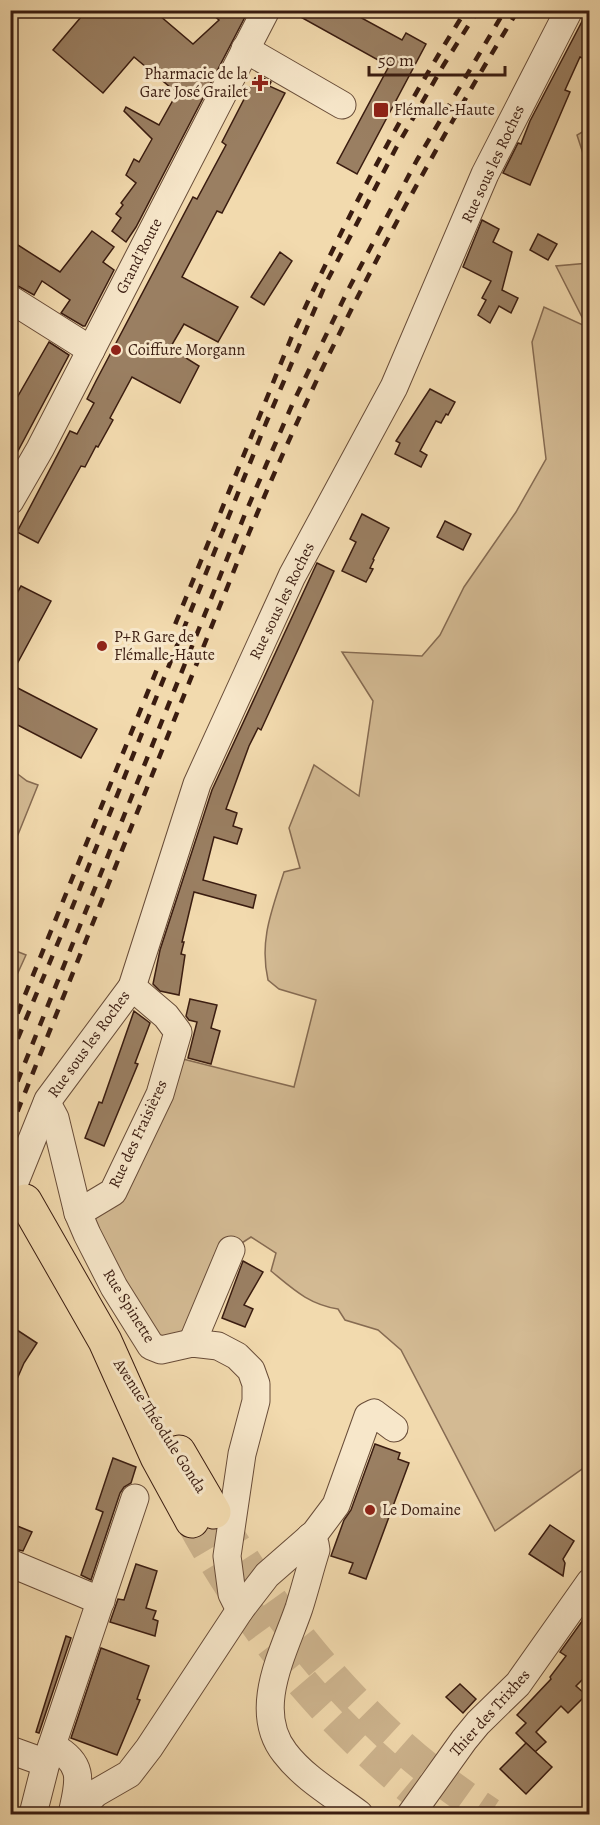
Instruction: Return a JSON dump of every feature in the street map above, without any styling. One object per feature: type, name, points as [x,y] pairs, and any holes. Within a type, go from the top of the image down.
[{"type":"main road","name":"Avenue Théodule Gonda","points":[[18,1198],[105,1341],[177,1448],[203,1516]]},
{"type":"street","name":"Grand'Route","points":[[10,501],[40,449],[266,10]]},
{"type":"street","name":"Rue sous les Roches","points":[[18,1198],[47,1103],[132,987],[197,784],[292,576],[394,387],[485,174],[568,10]]},
{"type":"street","points":[[245,49],[342,105]]},
{"type":"street","points":[[10,298],[91,350]]},
{"type":"street","name":"Rue des Fraisières","points":[[78,1213],[113,1192],[160,1094],[178,1032],[166,1016],[132,987]]},
{"type":"street","name":"Rue Spinette","points":[[47,1103],[55,1118],[78,1213],[114,1287],[152,1346],[161,1350],[192,1343],[218,1346],[237,1356],[251,1370],[256,1384],[256,1401],[242,1454],[227,1556],[232,1594],[240,1610]]},
{"type":"street","points":[[192,1343],[231,1250]]},
{"type":"street","points":[[73,1815],[96,1793],[129,1774],[149,1748],[240,1610],[267,1575],[310,1537],[336,1504],[368,1416],[374,1413],[394,1428]]},
{"type":"street","points":[[33,1815],[49,1754],[135,1498]]},
{"type":"street","points":[[310,1537],[316,1550],[274,1677],[271,1703],[272,1728],[285,1753],[303,1772],[359,1815]]},
{"type":"street","points":[[10,1563],[101,1602]]},
{"type":"street","name":"Thier des Trixhes","points":[[411,1815],[464,1740],[518,1684],[590,1582]]},
{"type":"street","points":[[10,1750],[49,1754],[65,1753],[72,1760],[78,1785],[73,1815]]},
{"type":"shaded area","points":[[589,128],[589,172],[577,135]]},
{"type":"shaded area","points":[[589,263],[589,1464],[495,1531],[401,1350],[378,1330],[345,1320],[338,1309],[309,1300],[294,1290],[271,1271],[276,1253],[251,1237],[231,1250],[192,1343],[161,1350],[78,1213],[114,1192],[171,1056],[294,1087],[316,1000],[279,989],[268,980],[266,938],[271,912],[284,872],[300,868],[289,828],[314,765],[359,796],[373,701],[342,652],[422,656],[440,635],[464,587],[516,512],[546,459],[532,342],[544,307],[587,327],[556,266]]},
{"type":"shaded area","points":[[11,769],[27,781],[38,785],[11,852]]},
{"type":"shaded area","points":[[10,949],[26,955],[11,988]]},
{"type":"building","points":[[87,10],[153,10],[193,44],[219,20],[207,10],[238,10],[245,17],[136,227],[126,242],[112,231],[121,218],[116,214],[136,183],[126,175],[134,159],[139,162],[152,139],[124,111],[126,107],[159,125],[177,93],[134,57],[103,93],[53,50]]},
{"type":"building","points":[[288,10],[347,10],[402,40],[406,33],[426,44],[357,174],[337,163],[389,66]]},
{"type":"building","points":[[588,10],[590,61],[580,57],[565,90],[570,92],[530,185],[503,173],[518,143],[521,144],[530,121]]},
{"type":"building","points":[[261,77],[271,82],[269,86],[285,93],[222,213],[217,211],[182,277],[238,307],[218,342],[184,324],[170,348],[199,366],[180,403],[132,377],[110,418],[113,420],[98,447],[96,446],[85,467],[81,466],[38,543],[17,532],[70,431],[77,434],[94,403],[87,399],[96,381],[193,197],[197,199],[226,145],[222,142],[255,78]]},
{"type":"building","points":[[482,220],[499,229],[493,242],[512,252],[502,290],[518,298],[511,313],[499,306],[490,323],[478,315],[486,300],[482,298],[491,281],[463,267]]},
{"type":"building","points":[[92,231],[114,247],[103,262],[114,270],[85,326],[61,313],[70,300],[42,281],[34,295],[10,283],[10,256],[18,245],[60,272]]},
{"type":"building","points":[[538,234],[557,244],[548,260],[530,250]]},
{"type":"building","points":[[280,252],[292,261],[264,305],[251,297]]},
{"type":"building","points":[[49,342],[69,355],[10,466],[10,410]]},
{"type":"building","points":[[430,389],[455,402],[441,423],[436,421],[420,451],[427,455],[421,467],[395,454],[400,443],[396,441]]},
{"type":"building","points":[[362,514],[389,528],[373,559],[370,568],[373,569],[366,582],[342,571],[356,542],[350,539]]},
{"type":"building","points":[[445,521],[471,534],[463,550],[437,537]]},
{"type":"building","points":[[317,563],[334,571],[261,730],[258,728],[249,746],[226,809],[237,813],[233,826],[242,829],[237,844],[214,837],[203,880],[256,895],[253,908],[194,892],[182,942],[184,942],[181,954],[185,955],[179,995],[160,991],[153,984],[160,950],[212,790]]},
{"type":"building","points":[[21,586],[51,601],[10,677],[10,606]]},
{"type":"building","points":[[10,684],[97,729],[81,758],[10,721]]},
{"type":"building","points":[[190,999],[217,1005],[211,1028],[220,1031],[211,1064],[188,1058],[197,1022],[189,1020],[186,1016]]},
{"type":"building","points":[[134,1011],[150,1023],[135,1063],[138,1064],[104,1146],[85,1138],[99,1102],[102,1103]]},
{"type":"building","points":[[243,1261],[263,1272],[244,1305],[253,1309],[245,1327],[222,1318]]},
{"type":"building","points":[[17,1330],[37,1343],[24,1363],[10,1395],[10,1340]]},
{"type":"building","name":"Le Domaine","points":[[375,1444],[400,1453],[398,1459],[409,1463],[366,1579],[349,1573],[353,1563],[331,1556]]},
{"type":"building","points":[[113,1458],[136,1467],[131,1483],[120,1493],[91,1580],[81,1575],[103,1512],[96,1509]]},
{"type":"building","points":[[10,1523],[32,1532],[23,1551],[10,1548]]},
{"type":"building","points":[[550,1525],[574,1541],[563,1559],[565,1563],[563,1576],[529,1554]]},
{"type":"building","points":[[136,1564],[157,1571],[146,1608],[156,1611],[153,1619],[158,1621],[155,1636],[110,1622],[118,1599],[124,1600]]},
{"type":"building","points":[[590,1610],[590,1672],[576,1686],[586,1695],[568,1713],[561,1706],[536,1732],[546,1742],[535,1752],[516,1733],[526,1723],[517,1715],[551,1679],[550,1677],[566,1656],[560,1652]]},
{"type":"building","points":[[66,1636],[71,1638],[39,1733],[36,1732]]},
{"type":"building","points":[[101,1648],[149,1666],[137,1699],[140,1700],[117,1755],[71,1738]]},
{"type":"building","points":[[460,1684],[476,1699],[463,1713],[446,1697]]},
{"type":"building","points":[[526,1743],[552,1767],[526,1794],[500,1769]]},
{"type":"tunnel","points":[[218,1518],[273,1603],[337,1682],[409,1753],[448,1785],[490,1814]]},
{"type":"tunnel","points":[[192,1521],[244,1606],[301,1681],[367,1750],[443,1814]]},
{"type":"railway","points":[[10,1032],[292,336],[373,170],[466,10]]},
{"type":"railway","points":[[10,1057],[266,423],[326,283],[396,148],[478,10]]},
{"type":"railway","points":[[10,1100],[245,514],[292,405],[348,290],[417,160],[505,10]]},
{"type":"railway","points":[[10,1130],[249,533],[308,398],[408,201],[518,10]]},
{"type":"place","name":"Pharmacie de la Gare José Grailet","points":[[260,83]]},
{"type":"place","name":"Flémalle-Haute","points":[[381,110]]},
{"type":"place","name":"Coiffure Morgann","points":[[116,350]]},
{"type":"place","name":"P+R Gare de Flémalle-Haute","points":[[102,646]]},
{"type":"place","name":"Le Domaine","points":[[370,1510]]}]
